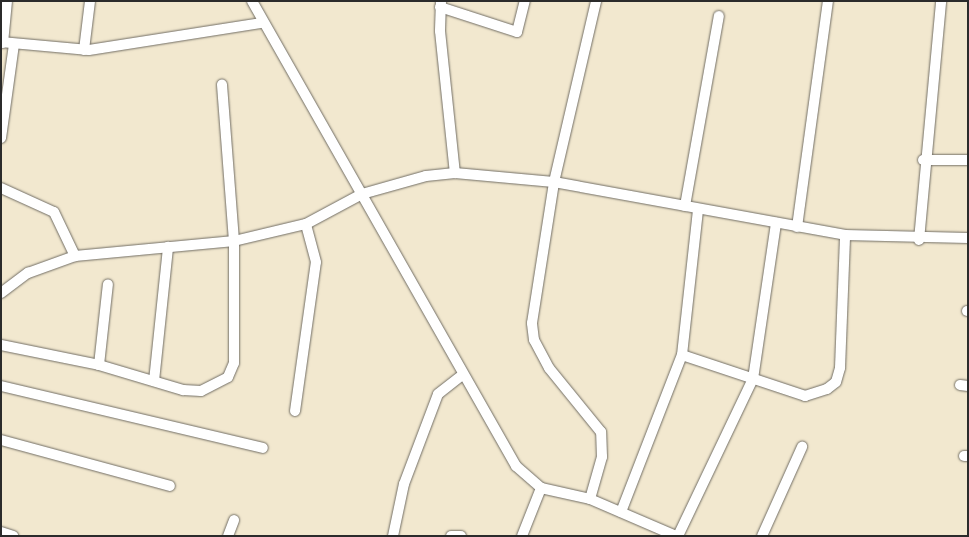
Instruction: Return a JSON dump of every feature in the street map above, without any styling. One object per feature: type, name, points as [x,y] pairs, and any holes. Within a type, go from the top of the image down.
[{"type":"street","points":[[1,138],[7,1]]},
{"type":"street","points":[[84,50],[90,1]]},
{"type":"street","points":[[252,1],[262,23],[362,194],[462,375],[516,466],[541,488],[590,499],[622,512],[663,533],[677,536],[753,379],[776,223]]},
{"type":"street","points":[[455,173],[441,4],[517,32],[526,1]]},
{"type":"street","points":[[590,499],[602,457],[601,432],[549,368],[533,332],[554,182],[596,1]]},
{"type":"street","points":[[797,226],[828,1]]},
{"type":"street","points":[[919,240],[923,160],[941,1]]},
{"type":"street","points":[[685,206],[719,16]]},
{"type":"street","points":[[6,43],[84,50],[262,23]]},
{"type":"street","points":[[1,345],[99,365],[154,381],[202,391],[228,377],[234,363],[234,241],[222,84]]},
{"type":"street","points":[[923,160],[968,160]]},
{"type":"street","points":[[1,293],[28,273],[75,256],[234,241],[306,224],[362,194],[426,176],[455,173],[554,182],[845,235],[919,240],[968,238]]},
{"type":"street","points":[[1,188],[54,212],[75,256]]},
{"type":"street","points":[[622,512],[682,355],[698,209]]},
{"type":"street","points":[[295,411],[316,262],[306,224]]},
{"type":"street","points":[[682,355],[805,396],[836,382],[840,368],[845,235]]},
{"type":"street","points":[[154,381],[168,247]]},
{"type":"street","points":[[99,365],[108,284]]},
{"type":"street","points":[[393,536],[424,427],[438,394],[462,375]]},
{"type":"street","points":[[1,386],[263,448]]},
{"type":"street","points":[[1,440],[170,486]]},
{"type":"street","points":[[762,536],[802,447]]},
{"type":"street","points":[[522,536],[541,488]]},
{"type":"street","points":[[228,536],[234,520]]},
{"type":"street","points":[[1,532],[13,536]]},
{"type":"street","points":[[451,536],[461,536]]}]
